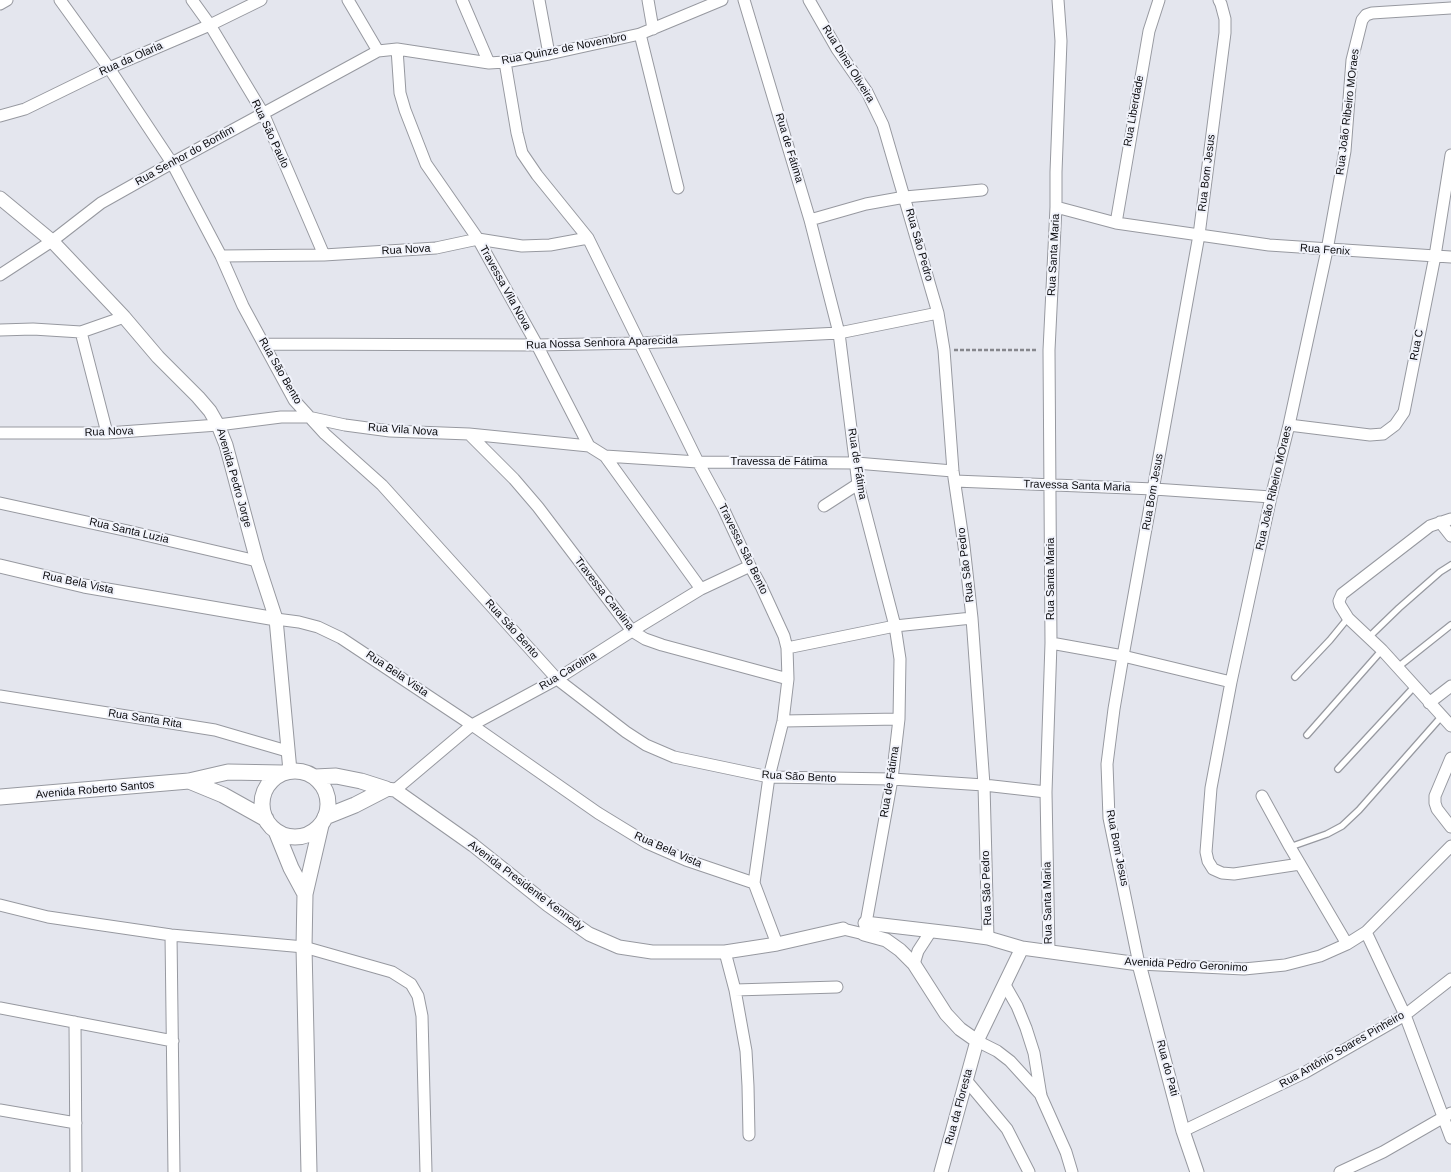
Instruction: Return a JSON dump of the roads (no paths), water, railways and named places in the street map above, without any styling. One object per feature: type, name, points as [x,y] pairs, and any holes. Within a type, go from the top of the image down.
[{"type":"main road","name":"Avenida Presidente Kennedy","points":[[286,772],[298,771],[315,777],[336,776],[391,789]]},
{"type":"main road","name":"Avenida Roberto Santos","points":[[0,798],[189,781],[228,772],[286,772]]},
{"type":"main road","points":[[286,772],[271,781],[264,793],[262,806],[266,819],[276,831],[291,868],[305,894]]},
{"type":"main road","points":[[309,1172],[304,947],[305,894],[328,803],[324,788],[315,777]]},
{"type":"main road","name":"Avenida Roberto Santos","points":[[189,781],[223,795],[266,819]]},
{"type":"main road","points":[[276,831],[292,837],[308,834],[323,821],[391,789]]},
{"type":"street","points":[[0,4],[7,0]]},
{"type":"street","name":"Rua São Bento","points":[[60,0],[109,68],[172,163],[221,256],[243,306],[294,400],[325,434],[382,485],[557,679],[626,732],[646,745],[674,757],[769,777],[892,779],[984,785],[1046,792]]},
{"type":"street","name":"Rua São Paulo","points":[[192,0],[210,25],[263,113],[324,255]]},
{"type":"street","name":"Rua da Olaria","points":[[0,116],[25,109],[109,68],[210,25],[261,0]]},
{"type":"street","points":[[348,0],[378,51]]},
{"type":"street","points":[[462,0],[489,63]]},
{"type":"street","points":[[539,0],[549,54]]},
{"type":"street","points":[[648,0],[653,30]]},
{"type":"street","name":"Rua Quinze de Novembro","points":[[378,51],[397,50],[489,63],[505,62],[640,34],[653,30],[722,0]]},
{"type":"street","name":"Rua de Fátima","points":[[744,0],[810,220],[839,333],[858,484],[895,626],[900,658],[899,719],[892,779],[865,929]]},
{"type":"street","name":"Rua Dinei Oliveira","points":[[809,0],[837,49],[867,92],[883,125],[905,197]]},
{"type":"street","name":"Rua Santa Maria","points":[[1049,952],[1046,792],[1051,643],[1049,350],[1056,207],[1061,41],[1058,0]]},
{"type":"street","name":"Rua Liberdade","points":[[1116,223],[1147,38],[1159,0]]},
{"type":"street","name":"Rua Bom Jesus","points":[[1139,964],[1109,818],[1107,764],[1123,656],[1199,235],[1225,32],[1225,19],[1222,4],[1219,0]]},
{"type":"street","name":"Rua João Ribeiro MOraes","points":[[1300,864],[1234,874],[1222,873],[1213,869],[1208,861],[1206,852],[1211,788],[1230,682],[1271,497],[1289,425],[1327,250],[1345,151],[1352,60],[1362,20],[1366,15],[1372,13],[1451,8]]},
{"type":"street","points":[[640,34],[678,188]]},
{"type":"street","name":"Travessa Vila Nova","points":[[397,50],[400,93],[426,164],[478,239],[537,345],[589,446]]},
{"type":"street","name":"Rua Senhor do Bonfim","points":[[0,275],[52,241],[101,203],[378,51]]},
{"type":"street","name":"Travessa São Bento","points":[[505,62],[517,133],[522,152],[537,175],[588,238],[698,462],[723,508],[784,636],[787,648],[788,679],[783,721],[769,777],[754,884]]},
{"type":"street","name":"Rua C","points":[[1289,425],[1370,435],[1383,434],[1396,425],[1404,412],[1435,256],[1451,154]]},
{"type":"street","points":[[810,220],[866,204],[905,197],[982,190]]},
{"type":"street","name":"Rua São Pedro","points":[[905,197],[938,313],[944,350],[954,476],[972,618],[984,785],[988,938]]},
{"type":"street","name":"Avenida Pedro Jorge","points":[[0,198],[52,241],[124,317],[158,357],[198,397],[210,411],[218,424],[226,445],[257,561],[276,619],[287,751],[286,772]]},
{"type":"street","name":"Rua Fenix","points":[[1056,207],[1116,223],[1269,245],[1451,257]]},
{"type":"street","name":"Rua Nova","points":[[221,256],[324,255],[436,248],[478,239],[522,246],[550,245],[588,238]]},
{"type":"street","name":"Rua Nossa Senhora Aparecida","points":[[264,344],[537,345],[640,343],[839,333],[938,313]]},
{"type":"street","points":[[0,330],[32,329],[81,332],[124,317]]},
{"type":"street","points":[[81,332],[107,433]]},
{"type":"street","name":"Rua Vila Nova","points":[[218,424],[281,417],[308,417],[345,425],[390,431],[469,434],[589,446]]},
{"type":"street","name":"Rua Nova","points":[[0,433],[107,433],[218,424]]},
{"type":"street","name":"Travessa Carolina","points":[[469,434],[514,479],[538,507],[632,631],[645,639],[662,645],[788,679]]},
{"type":"street","points":[[589,446],[605,456],[701,589]]},
{"type":"street","name":"Travessa de Fátima","points":[[605,456],[698,462],[856,463],[954,476]]},
{"type":"street","name":"Travessa Santa Maria","points":[[954,476],[1050,484],[1271,497]]},
{"type":"street","points":[[824,506],[858,484]]},
{"type":"street","name":"Rua Santa Luzia","points":[[0,503],[257,561]]},
{"type":"street","points":[[1451,519],[1430,526],[1339,597],[1340,605],[1348,618],[1382,650],[1451,726]]},
{"type":"street","points":[[1440,522],[1451,536]]},
{"type":"street","name":"Rua Bela Vista","points":[[0,566],[84,586],[299,622],[318,627],[341,638],[472,725],[592,810],[647,843],[686,860],[754,884]]},
{"type":"street","name":"Rua Carolina","points":[[391,789],[472,725],[557,679],[701,589],[750,566]]},
{"type":"street","points":[[787,648],[895,626],[972,618]]},
{"type":"street","points":[[1051,643],[1123,656],[1230,682]]},
{"type":"street","points":[[1429,703],[1451,686]]},
{"type":"street","name":"Rua Santa Rita","points":[[0,696],[215,730],[287,751]]},
{"type":"street","points":[[783,721],[899,719]]},
{"type":"street","points":[[1451,758],[1435,796],[1435,803],[1437,809],[1451,826]]},
{"type":"street","name":"Avenida Presidente Kennedy","points":[[391,789],[473,845],[548,905],[589,934],[619,947],[652,952],[725,952],[776,944],[843,928],[865,929]]},
{"type":"street","points":[[1262,796],[1347,944]]},
{"type":"street","name":"Avenida Pedro Geronimo","points":[[865,929],[931,930],[988,938],[1022,948],[1139,964],[1244,969],[1285,965],[1320,956],[1347,944],[1366,932],[1451,846]]},
{"type":"street","points":[[754,884],[776,944]]},
{"type":"street","points":[[0,905],[48,917],[172,935],[304,947],[392,972],[411,984],[418,996],[422,1016],[426,1172]]},
{"type":"street","points":[[865,929],[886,940],[900,950],[914,964],[946,1014],[960,1029],[977,1042],[997,1051],[1010,1061],[1041,1096]]},
{"type":"street","points":[[914,964],[918,951],[931,930]]},
{"type":"street","points":[[1366,932],[1405,1014],[1447,1116],[1451,1138]]},
{"type":"street","points":[[172,935],[174,1172]]},
{"type":"street","name":"Rua da Floresta","points":[[941,1172],[977,1042],[1022,948]]},
{"type":"street","points":[[725,952],[735,990],[746,1051],[749,1135]]},
{"type":"street","name":"Rua do Pati","points":[[1139,964],[1183,1131],[1197,1172]]},
{"type":"street","name":"Rua Antônio Soares Pinheiro","points":[[1183,1131],[1304,1073],[1405,1014],[1451,979]]},
{"type":"street","points":[[1005,985],[1017,1006],[1030,1041],[1034,1053],[1041,1096],[1066,1152],[1072,1172]]},
{"type":"street","points":[[735,990],[837,987]]},
{"type":"street","points":[[0,1008],[173,1041]]},
{"type":"street","points":[[75,1022],[76,1172]]},
{"type":"street","points":[[966,1080],[1007,1129],[1025,1161],[1029,1172]]},
{"type":"street","points":[[0,1110],[76,1122]]},
{"type":"street","points":[[1340,1172],[1383,1152],[1447,1116]]},
{"type":"lane","points":[[1369,637],[1440,572],[1451,565]]},
{"type":"lane","points":[[1294,677],[1330,640],[1348,618]]},
{"type":"lane","points":[[1398,667],[1451,625]]},
{"type":"lane","points":[[1307,735],[1382,650]]},
{"type":"lane","points":[[1338,769],[1414,686]]},
{"type":"lane","points":[[1290,847],[1327,834],[1342,826],[1359,810],[1442,716]]}]
